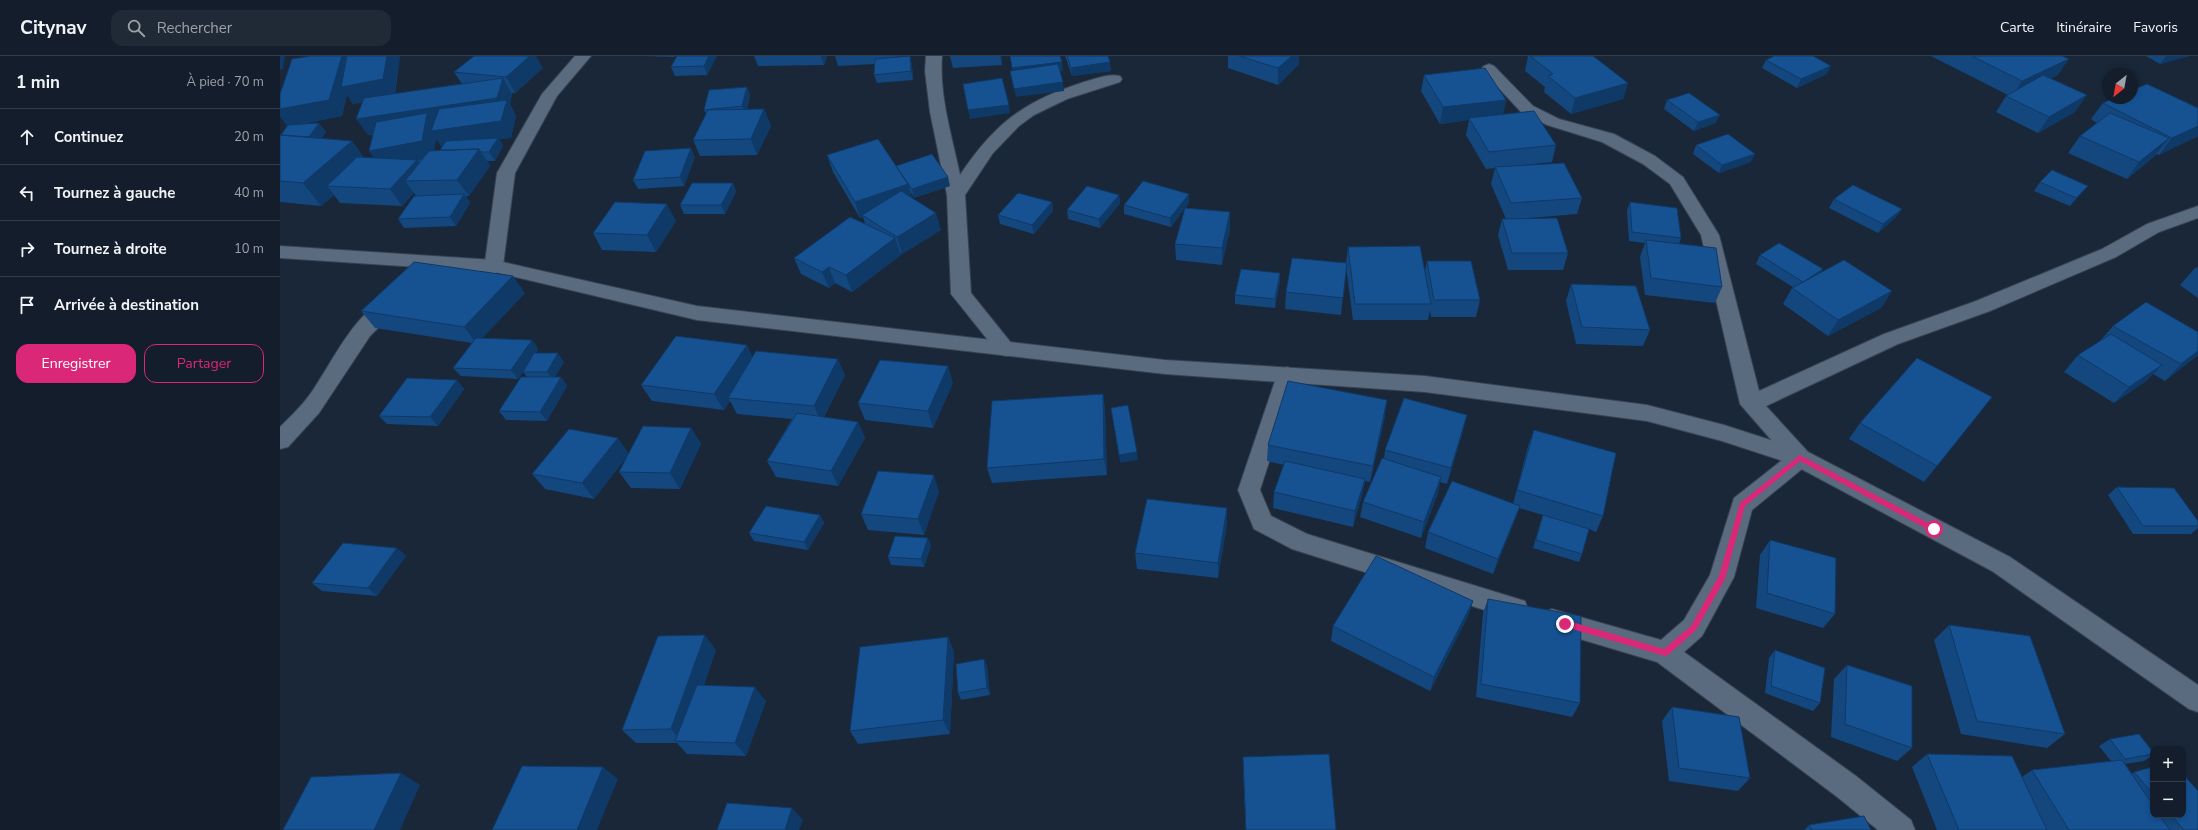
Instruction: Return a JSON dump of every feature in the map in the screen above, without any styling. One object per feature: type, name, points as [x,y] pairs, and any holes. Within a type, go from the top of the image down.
[{"type":"street","points":[[494,266],[506,173],[550,94],[582,56]]},
{"type":"street","points":[[934,56],[933,71],[938,112],[956,195],[961,294],[1006,349]]},
{"type":"street","points":[[1489,70],[1527,109],[1553,122],[1608,138],[1649,160],[1677,181],[1710,235],[1751,404],[1800,458]]},
{"type":"street","points":[[956,195],[988,148],[1015,121],[1032,108],[1076,88],[1114,79]]},
{"type":"street","points":[[1751,404],[1891,339],[1983,306],[2109,253],[2152,228],[2198,212]]},
{"type":"street","points":[[280,252],[494,266],[697,313],[1165,367],[1425,384],[1647,413],[1724,433],[1800,458],[2001,564],[2198,700]]},
{"type":"street","points":[[449,283],[494,266]]},
{"type":"street","points":[[280,441],[320,396],[343,358],[382,308],[412,297]]},
{"type":"street","points":[[1287,375],[1249,490],[1262,522],[1300,542],[1665,653],[1846,786],[1901,830]]},
{"type":"street","points":[[1665,653],[1693,628],[1722,577],[1742,505],[1800,458]]},
{"type":"building","points":[[310,56],[342,56],[329,100],[280,109],[280,94],[292,59]]},
{"type":"building","points":[[347,56],[387,56],[383,79],[341,87]]},
{"type":"building","points":[[474,56],[530,56],[506,77],[454,72]]},
{"type":"building","points":[[677,56],[709,56],[704,66],[671,67]]},
{"type":"building","points":[[910,56],[911,71],[874,75],[875,59]]},
{"type":"building","points":[[1010,56],[1060,56],[1062,62],[1012,68]]},
{"type":"building","points":[[1067,56],[1108,56],[1110,62],[1071,68]]},
{"type":"building","points":[[1239,56],[1292,56],[1278,68]]},
{"type":"building","points":[[1530,56],[1593,56],[1628,83],[1575,98],[1548,76],[1553,74]]},
{"type":"building","points":[[1774,56],[1813,56],[1831,66],[1801,79],[1766,60]]},
{"type":"building","points":[[1972,56],[2062,56],[2069,59],[2022,81]]},
{"type":"building","points":[[1058,64],[1063,82],[1014,89],[1010,71]]},
{"type":"building","points":[[1485,68],[1506,100],[1443,107],[1424,75]]},
{"type":"building","points":[[2043,75],[2087,95],[2049,117],[2006,96]]},
{"type":"building","points":[[503,78],[497,98],[356,119],[364,98]]},
{"type":"building","points":[[1002,78],[1009,105],[968,110],[963,84]]},
{"type":"building","points":[[2147,84],[2198,108],[2198,126],[2172,138],[2105,104],[2138,104],[2138,88]]},
{"type":"building","points":[[747,87],[742,106],[704,110],[709,90]]},
{"type":"building","points":[[1689,93],[1720,115],[1698,122],[1667,100]]},
{"type":"building","points":[[507,100],[501,121],[431,131],[439,109]]},
{"type":"building","points":[[764,109],[751,139],[693,140],[708,110]]},
{"type":"building","points":[[1534,111],[1556,145],[1489,152],[1469,118]]},
{"type":"building","points":[[427,113],[422,141],[369,151],[376,122]]},
{"type":"building","points":[[2110,113],[2169,138],[2139,162],[2080,136]]},
{"type":"building","points":[[319,123],[309,137],[281,135],[288,125]]},
{"type":"building","points":[[1728,134],[1755,154],[1722,165],[1696,145]]},
{"type":"building","points":[[280,135],[352,141],[303,183],[280,181]]},
{"type":"building","points":[[498,138],[489,152],[481,152],[479,149],[440,150],[446,141]]},
{"type":"building","points":[[878,139],[908,184],[855,202],[827,155]]},
{"type":"building","points":[[691,148],[680,177],[633,180],[645,151]]},
{"type":"building","points":[[479,149],[457,180],[405,181],[429,151]]},
{"type":"building","points":[[932,154],[948,177],[912,189],[896,166]]},
{"type":"building","points":[[357,157],[417,160],[390,189],[327,186]]},
{"type":"building","points":[[1564,163],[1582,198],[1511,203],[1495,167]]},
{"type":"building","points":[[2052,170],[2088,186],[2076,198],[2040,182]]},
{"type":"building","points":[[1143,181],[1189,194],[1170,218],[1124,205]]},
{"type":"building","points":[[692,183],[733,183],[721,205],[680,205]]},
{"type":"building","points":[[1853,185],[1902,209],[1883,224],[1834,199]]},
{"type":"building","points":[[1087,186],[1119,195],[1099,219],[1067,210]]},
{"type":"building","points":[[901,191],[936,213],[897,237],[862,215]]},
{"type":"building","points":[[1018,193],[1052,202],[1032,225],[998,215]]},
{"type":"building","points":[[464,194],[450,217],[398,219],[414,196]]},
{"type":"building","points":[[615,202],[667,204],[647,235],[593,233]]},
{"type":"building","points":[[1630,202],[1677,208],[1681,238],[1632,232]]},
{"type":"building","points":[[1185,208],[1230,212],[1222,248],[1175,244]]},
{"type":"building","points":[[850,217],[895,238],[846,275],[829,267],[822,272],[794,258]]},
{"type":"building","points":[[1557,218],[1568,253],[1512,253],[1502,219]]},
{"type":"building","points":[[1646,240],[1716,248],[1722,287],[1651,278]]},
{"type":"building","points":[[1779,243],[1823,269],[1803,282],[1760,255]]},
{"type":"building","points":[[1420,246],[1431,304],[1355,304],[1348,247]]},
{"type":"building","points":[[1292,258],[1347,263],[1343,298],[1286,292]]},
{"type":"building","points":[[1844,260],[1892,291],[1838,320],[1792,288]]},
{"type":"building","points":[[1427,261],[1471,261],[1480,300],[1434,300]]},
{"type":"building","points":[[414,262],[513,276],[464,327],[361,311]]},
{"type":"building","points":[[1241,269],[1280,273],[1275,299],[1235,295]]},
{"type":"building","points":[[1571,284],[1636,286],[1650,330],[1582,327]]},
{"type":"building","points":[[2146,302],[2198,332],[2198,351],[2181,364],[2113,326]]},
{"type":"building","points":[[2111,334],[2162,365],[2129,387],[2078,355]]},
{"type":"building","points":[[676,336],[747,345],[714,394],[641,385]]},
{"type":"building","points":[[476,338],[532,340],[511,370],[453,368]]},
{"type":"building","points":[[756,351],[838,359],[814,406],[728,398]]},
{"type":"building","points":[[534,353],[558,353],[547,372],[523,372]]},
{"type":"building","points":[[1917,358],[1992,397],[1937,466],[1860,423]]},
{"type":"building","points":[[880,360],[948,366],[928,411],[858,403]]},
{"type":"building","points":[[521,377],[561,377],[540,412],[499,411]]},
{"type":"building","points":[[407,378],[457,380],[430,417],[379,416]]},
{"type":"building","points":[[1288,381],[1387,400],[1373,466],[1268,445]]},
{"type":"building","points":[[1103,394],[1104,459],[987,468],[992,401]]},
{"type":"building","points":[[1404,398],[1467,415],[1451,468],[1385,450]]},
{"type":"building","points":[[1128,405],[1137,452],[1119,455],[1111,408]]},
{"type":"building","points":[[797,413],[858,422],[831,471],[767,461]]},
{"type":"building","points":[[643,426],[691,428],[670,473],[619,472]]},
{"type":"building","points":[[569,429],[618,438],[582,483],[532,474]]},
{"type":"building","points":[[1534,430],[1616,453],[1603,516],[1517,490]]},
{"type":"building","points":[[1382,458],[1441,477],[1424,522],[1363,502]]},
{"type":"building","points":[[1285,461],[1365,479],[1355,511],[1274,492]]},
{"type":"building","points":[[878,471],[934,475],[918,519],[861,514]]},
{"type":"building","points":[[1452,481],[1520,506],[1498,559],[1428,532]]},
{"type":"building","points":[[2117,487],[2174,488],[2198,521],[2198,526],[2143,526]]},
{"type":"building","points":[[1147,499],[1227,508],[1218,563],[1135,553]]},
{"type":"building","points":[[766,506],[820,515],[804,542],[749,533]]},
{"type":"building","points":[[1543,515],[1589,529],[1582,554],[1536,540]]},
{"type":"building","points":[[895,536],[928,538],[921,559],[888,557]]},
{"type":"building","points":[[1770,540],[1836,558],[1835,614],[1767,593]]},
{"type":"building","points":[[343,543],[397,548],[368,588],[312,583]]},
{"type":"building","points":[[1376,556],[1473,601],[1434,677],[1333,626]]},
{"type":"building","points":[[1488,599],[1581,616],[1580,703],[1481,684]]},
{"type":"building","points":[[1949,625],[2030,636],[2065,734],[1977,721]]},
{"type":"building","points":[[705,635],[671,729],[622,730],[658,636]]},
{"type":"building","points":[[948,637],[943,720],[850,731],[860,647]]},
{"type":"building","points":[[1775,650],[1825,668],[1820,703],[1771,686]]},
{"type":"building","points":[[984,659],[987,688],[958,693],[956,664]]},
{"type":"building","points":[[1847,665],[1912,686],[1912,748],[1845,724]]},
{"type":"building","points":[[697,685],[755,687],[735,743],[675,741]]},
{"type":"building","points":[[1672,707],[1739,717],[1750,778],[1679,768]]},
{"type":"building","points":[[2139,734],[2150,748],[2150,755],[2125,759],[2110,739]]},
{"type":"building","points":[[1329,754],[1336,830],[1246,830],[1243,757]]},
{"type":"building","points":[[1927,754],[2012,756],[2047,830],[1959,830]]},
{"type":"building","points":[[2122,760],[2150,801],[2150,818],[2161,818],[2170,830],[2069,830],[2032,770]]},
{"type":"building","points":[[522,766],[603,767],[577,830],[492,830]]},
{"type":"building","points":[[2150,768],[2150,791],[2134,772]]},
{"type":"building","points":[[401,773],[374,830],[283,830],[311,777]]},
{"type":"building","points":[[2186,777],[2198,791],[2198,830],[2184,830],[2174,818],[2186,818]]},
{"type":"building","points":[[727,803],[792,808],[785,830],[717,830]]},
{"type":"building","points":[[1864,816],[1871,830],[1812,830],[1809,825]]},
{"type":"route","points":[[1565,624],[1665,653],[1693,628],[1722,577],[1742,505],[1800,458],[1934,529]]}]
